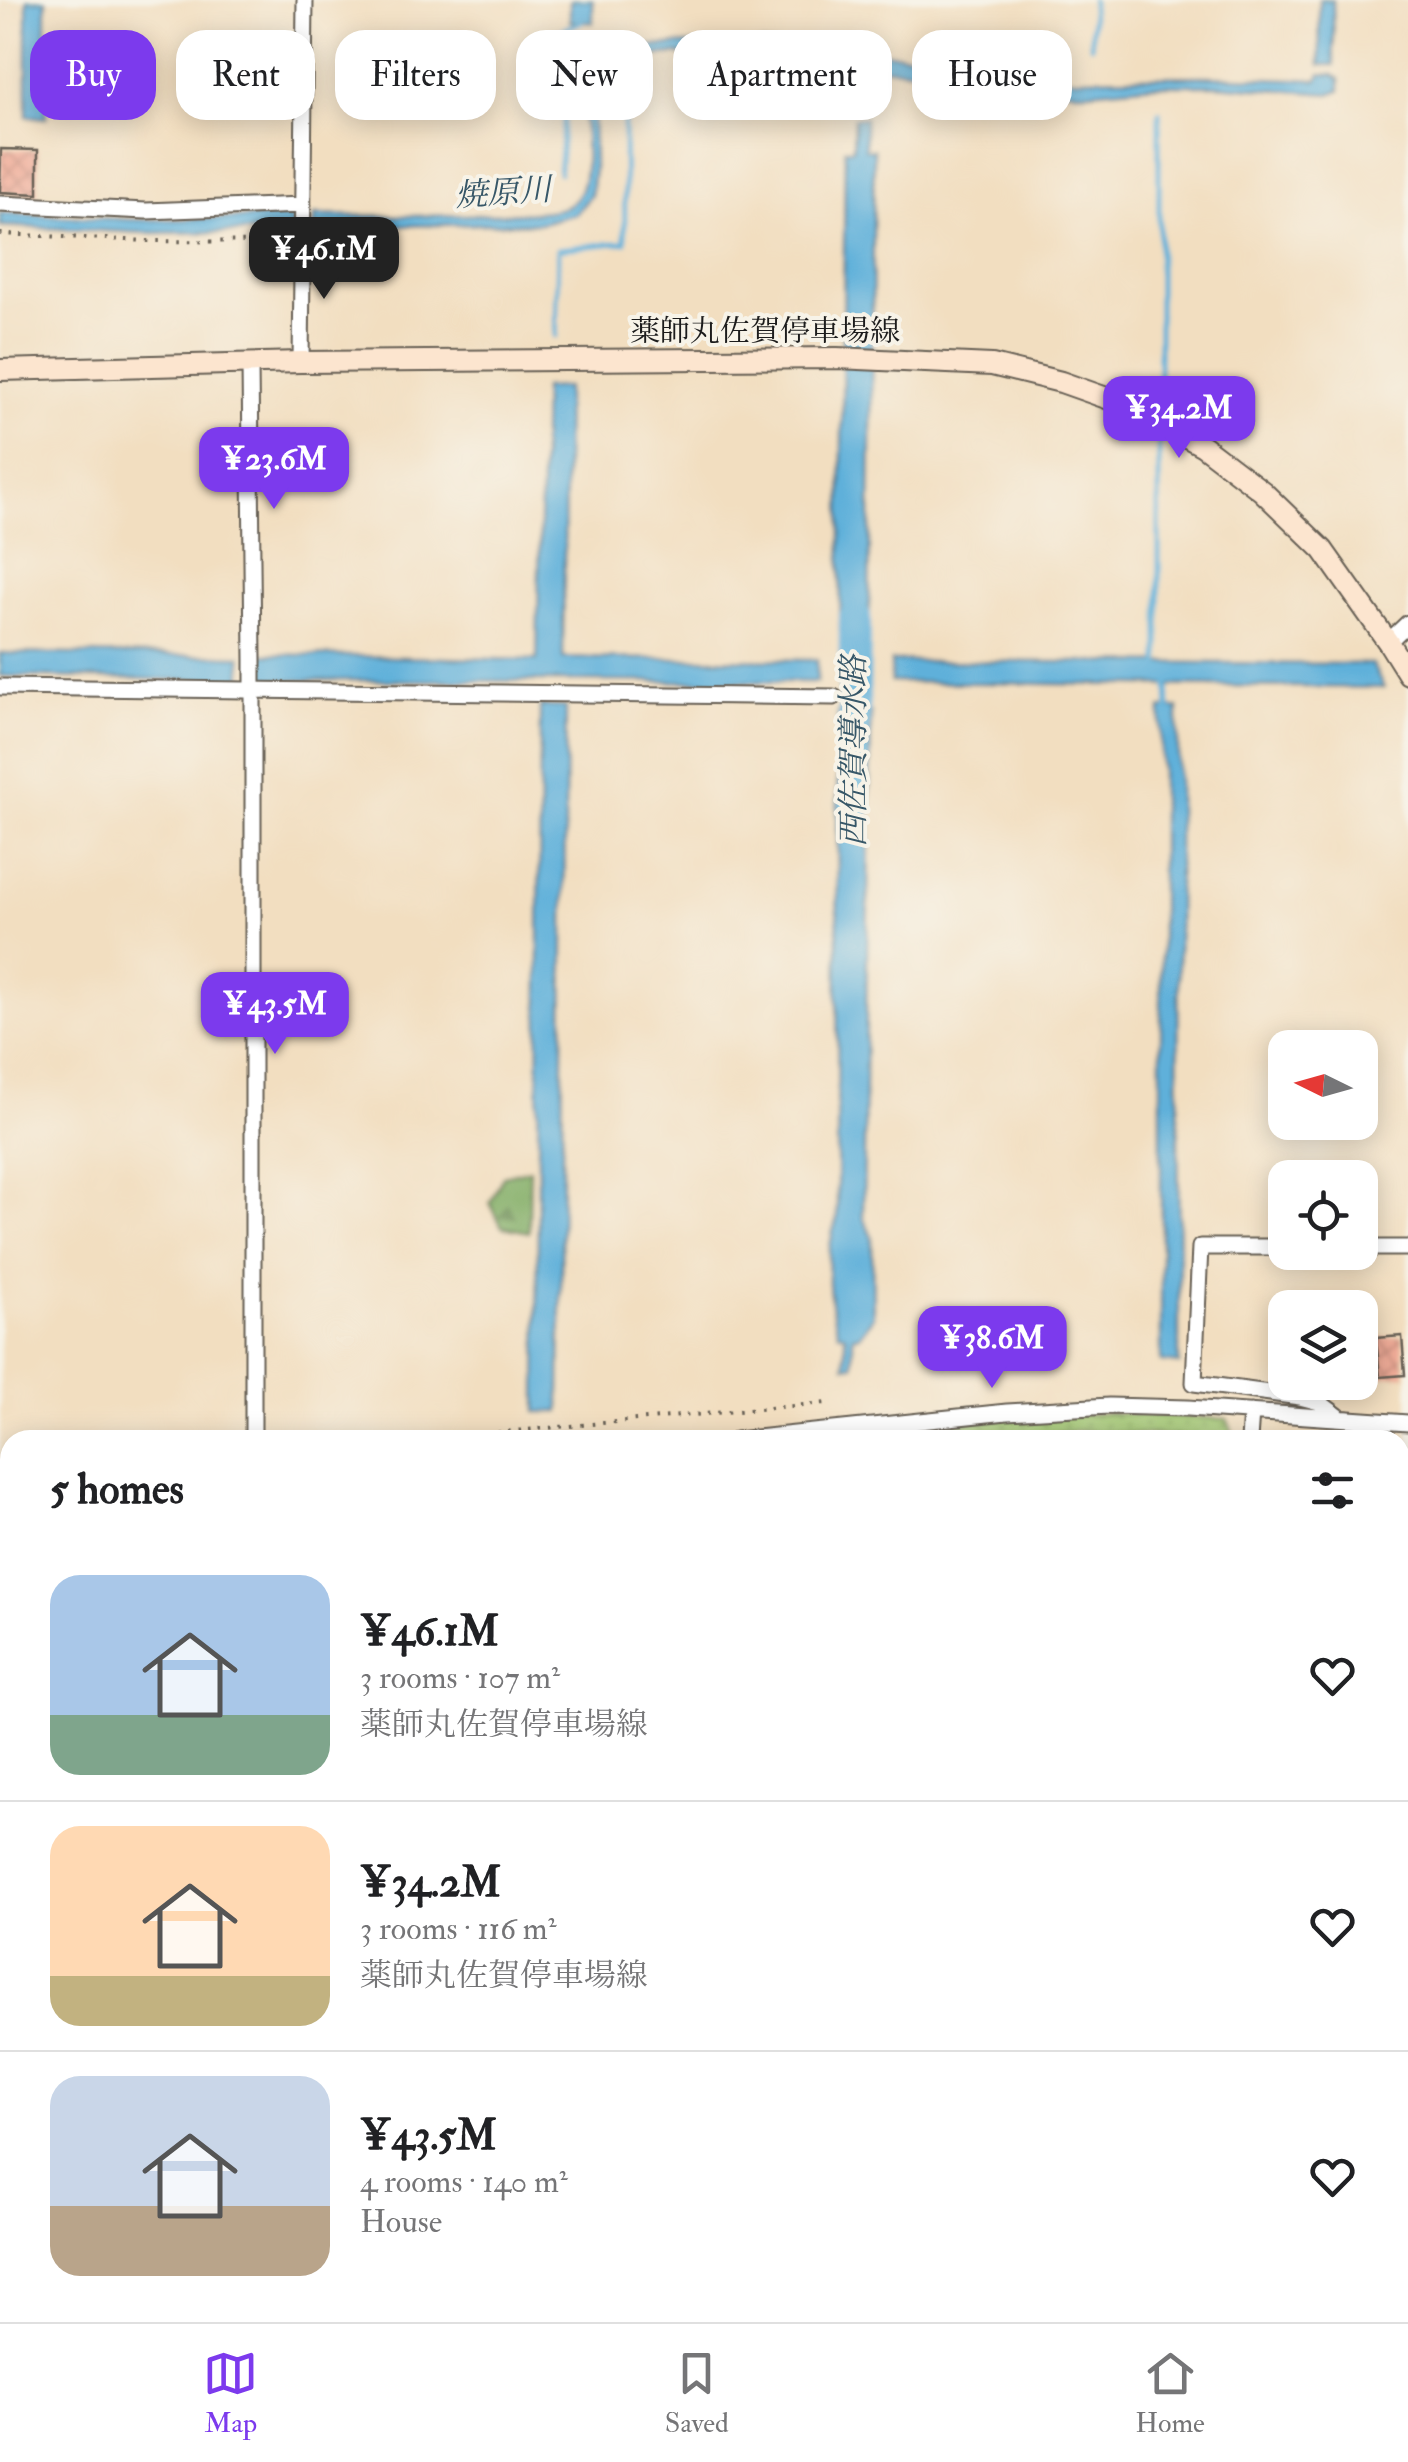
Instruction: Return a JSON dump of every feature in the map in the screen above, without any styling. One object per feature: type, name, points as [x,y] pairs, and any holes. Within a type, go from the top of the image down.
[{"type":"main road","name":"薬師丸佐賀停車場線","points":[[0,370],[302,362],[837,358],[992,365],[1062,382],[1132,407],[1203,446],[1262,491],[1323,550],[1408,674]]},
{"type":"street","points":[[302,362],[305,0]]},
{"type":"street","points":[[0,204],[146,211],[303,205]]},
{"type":"street","points":[[250,364],[253,1430]]},
{"type":"street","points":[[1388,642],[1408,623]]},
{"type":"street","points":[[0,687],[253,675],[542,694],[834,697]]},
{"type":"street","points":[[1268,1248],[1200,1247],[1194,1382],[1300,1397],[1319,1402],[1340,1418]]},
{"type":"street","points":[[1378,1248],[1408,1248]]},
{"type":"street","points":[[837,1430],[1068,1407],[1160,1407],[1408,1423]]},
{"type":"street","points":[[1249,1430],[1250,1412]]},
{"type":"path","points":[[0,234],[129,241],[355,240]]},
{"type":"path","points":[[525,1430],[826,1403]]},
{"type":"green space","points":[[530,1169],[529,1232],[502,1227],[490,1203],[503,1176]]},
{"type":"green space","points":[[1113,1413],[1227,1419],[1232,1430],[876,1430]]},
{"type":"water","points":[[27,0],[46,0],[46,30],[30,30],[30,116]]},
{"type":"water","points":[[570,0],[593,0],[593,23],[570,21]]},
{"type":"water","points":[[1319,0],[1333,0],[1334,65],[1320,65]]},
{"type":"water","points":[[673,45],[673,55],[653,55],[653,46]]},
{"type":"water","points":[[892,53],[912,55],[910,70],[892,68]]},
{"type":"water","points":[[1321,74],[1340,79],[1340,90],[1329,94],[1216,85],[1155,85],[1072,91],[1072,78],[1318,80]]},
{"type":"water","points":[[585,120],[593,120],[591,195],[576,214],[541,223],[388,226],[314,232],[315,215],[520,213],[569,205],[583,182]]},
{"type":"water","points":[[854,120],[865,120],[865,149],[874,150],[869,632],[859,632],[859,661],[849,661],[849,632],[840,631],[845,149],[853,149]]},
{"type":"water","points":[[0,213],[143,220],[292,217],[293,232],[147,233],[0,226]]},
{"type":"water","points":[[566,387],[563,658],[817,660],[817,682],[263,680],[263,654],[537,660],[543,388]]},
{"type":"water","points":[[0,653],[241,656],[242,681],[0,676]]},
{"type":"water","points":[[891,661],[1372,664],[1384,688],[891,682]]},
{"type":"water","points":[[850,681],[860,681],[861,712],[871,713],[863,1217],[872,1236],[873,1316],[860,1335],[853,1336],[853,1365],[845,1366],[845,1335],[838,1333],[829,1276],[830,1246],[837,1218],[838,712],[850,711]]},
{"type":"water","points":[[540,706],[566,707],[560,1412],[537,1412]]},
{"type":"water","points":[[1178,708],[1179,1364],[1161,1362],[1161,709]]},
{"type":"building","points":[[1,149],[38,150],[38,194],[0,192]]},
{"type":"building","points":[[1402,1336],[1405,1375],[1380,1377],[1378,1338]]},
{"type":"waterway","points":[[1091,46],[1092,0]]},
{"type":"waterway","name":"焼原川","points":[[559,173],[564,117],[558,32],[582,21],[582,16]]},
{"type":"waterway","points":[[1159,112],[1159,401]]},
{"type":"waterway","points":[[556,336],[558,249],[625,242],[624,120]]},
{"type":"waterway","points":[[1159,444],[1159,663]]},
{"type":"waterway","name":"西佐賀導水路","points":[[854,723],[855,617]]},
{"type":"waterway","points":[[1168,680],[1169,714]]}]
